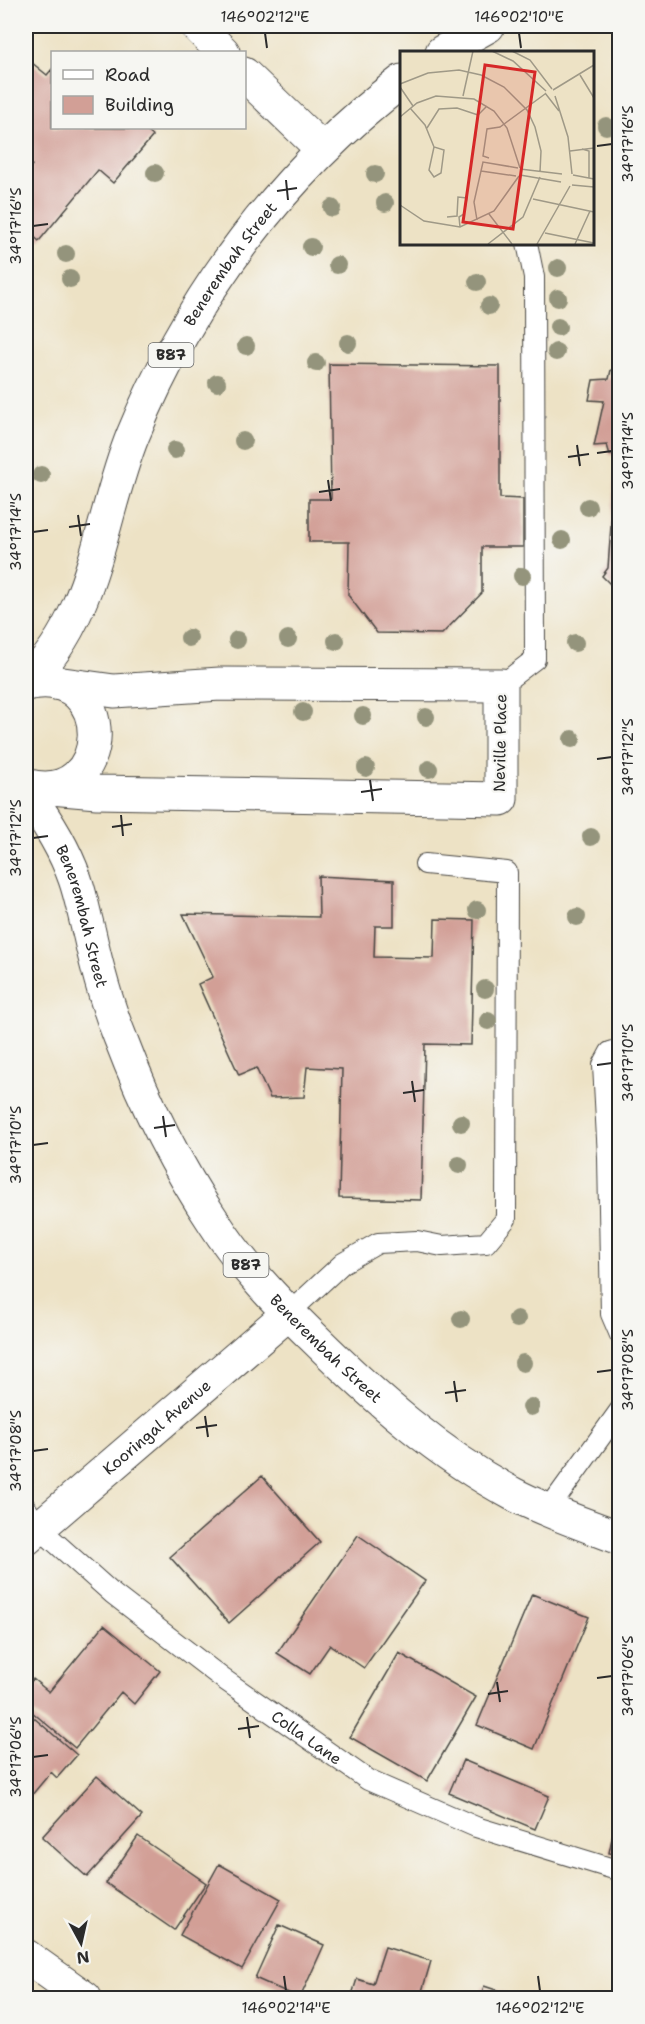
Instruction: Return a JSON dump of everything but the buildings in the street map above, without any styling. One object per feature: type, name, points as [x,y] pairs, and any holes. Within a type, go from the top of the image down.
[{"type":"main road","points":[[197,26],[222,51]]},
{"type":"main road","points":[[246,76],[322,149]]},
{"type":"main road","name":"Benerembah Street","points":[[36,683],[41,668],[55,651],[77,609],[90,577],[118,473],[158,380],[191,318],[230,259],[277,199],[322,149],[365,109],[400,83]]},
{"type":"main road","points":[[34,788],[66,783],[80,773],[95,745],[96,730],[92,714],[83,700],[71,689],[36,683]]},
{"type":"main road","name":"Neville Place","points":[[34,788],[108,793],[501,799],[501,685],[220,684],[114,691],[36,683]]},
{"type":"main road","name":"Benerembah Street","points":[[34,788],[42,814],[68,860],[76,882],[101,984],[119,1036],[146,1099],[179,1167],[216,1227],[251,1272],[348,1371],[450,1457],[514,1495],[620,1538]]},
{"type":"main road","name":"Kooringal Avenue","points":[[30,1525],[232,1364],[289,1313]]},
{"type":"main road","points":[[26,1956],[85,1998]]},
{"type":"lane","points":[[501,685],[535,659],[534,278],[527,244]]},
{"type":"lane","points":[[289,1313],[343,1263],[378,1243],[417,1241],[442,1246],[486,1243],[506,1219],[507,872],[424,864]]},
{"type":"lane","points":[[620,1049],[610,1052],[603,1065],[608,1157],[611,1314],[620,1335]]},
{"type":"lane","points":[[548,1510],[620,1410]]},
{"type":"lane","name":"Colla Lane","points":[[30,1525],[113,1594],[222,1678],[368,1780],[476,1827],[620,1870]]}]
